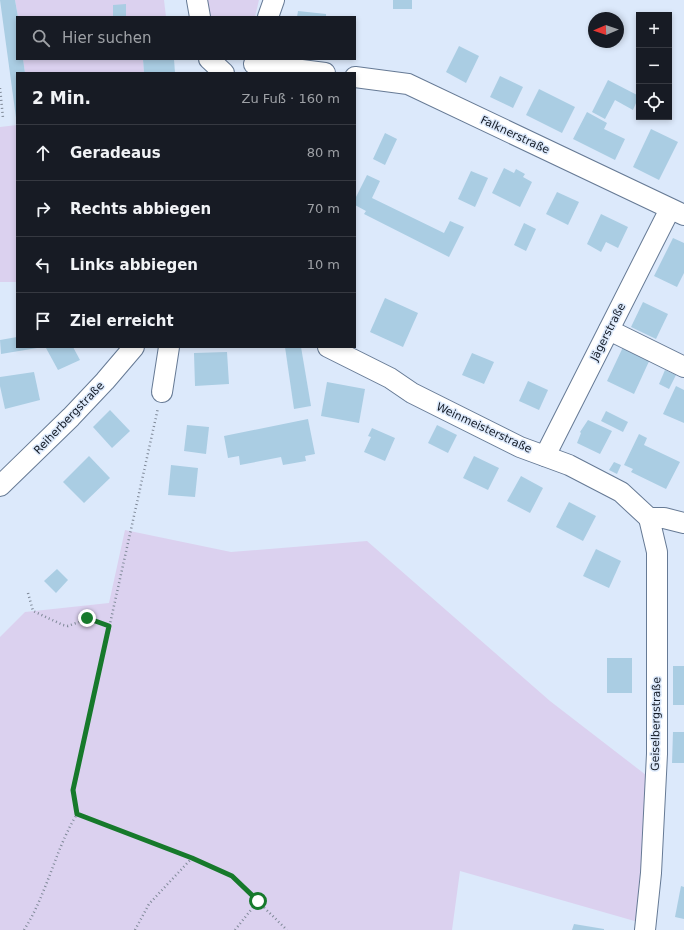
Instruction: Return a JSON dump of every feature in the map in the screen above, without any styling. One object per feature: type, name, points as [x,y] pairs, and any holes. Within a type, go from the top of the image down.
[{"type":"street","points":[[197,0],[200,16]]},
{"type":"street","points":[[268,16],[274,0]]},
{"type":"street","points":[[210,60],[223,72]]},
{"type":"street","points":[[254,65],[316,72]]},
{"type":"street","name":"Falknerstraße","points":[[356,77],[408,84],[677,212]]},
{"type":"street","name":"Jägerstraße","points":[[546,456],[609,330],[677,212]]},
{"type":"street","points":[[609,330],[684,367]]},
{"type":"street","name":"Reiherbergstraße","points":[[0,486],[76,412],[133,348]]},
{"type":"street","points":[[162,392],[169,348]]},
{"type":"street","name":"Weinmeisterstraße","points":[[330,348],[390,378],[412,393],[520,447],[569,465],[621,492],[649,518]]},
{"type":"street","points":[[649,518],[664,518],[684,523]]},
{"type":"street","name":"Geiselbergstraße","points":[[645,930],[651,873],[657,754],[657,552],[649,518]]},
{"type":"path","points":[[0,88],[3,118]]},
{"type":"path","points":[[24,930],[36,910],[69,828],[77,814],[73,790],[162,392]]},
{"type":"path","points":[[28,593],[33,611],[63,625],[68,626],[87,618],[109,626]]},
{"type":"path","points":[[77,814],[192,858],[232,876],[287,930]]},
{"type":"path","points":[[135,930],[149,904],[192,858]]},
{"type":"path","points":[[235,930],[258,901]]},
{"type":"shaded area","points":[[15,0],[164,0],[166,16],[18,16]]},
{"type":"shaded area","points":[[205,0],[259,0],[255,16],[207,16]]},
{"type":"shaded area","points":[[23,60],[143,60],[144,72],[25,72]]},
{"type":"shaded area","points":[[16,125],[16,282],[0,282],[0,127]]},
{"type":"shaded area","points":[[125,530],[231,552],[367,541],[550,701],[655,782],[645,924],[460,871],[452,930],[0,930],[0,637],[25,612],[109,603]]},
{"type":"building","points":[[0,0],[15,0],[18,16],[16,16],[16,60],[23,60],[25,72],[16,72],[16,118]]},
{"type":"building","points":[[393,0],[412,0],[412,9],[393,9]]},
{"type":"building","points":[[126,4],[126,16],[113,16],[113,5]]},
{"type":"building","points":[[298,11],[326,14],[326,16],[297,16]]},
{"type":"building","points":[[459,46],[479,56],[466,83],[446,72]]},
{"type":"building","points":[[143,60],[174,60],[175,72],[144,72]]},
{"type":"building","points":[[500,76],[523,87],[513,108],[490,97]]},
{"type":"building","points":[[608,80],[636,94],[636,103],[633,110],[615,100],[605,119],[592,112]]},
{"type":"building","points":[[539,89],[575,107],[562,133],[526,115]]},
{"type":"building","points":[[587,112],[607,123],[604,129],[625,139],[615,160],[573,139]]},
{"type":"building","points":[[651,129],[678,142],[659,180],[633,167]]},
{"type":"building","points":[[385,133],[397,139],[385,165],[373,159]]},
{"type":"building","points":[[504,168],[514,173],[516,169],[525,174],[523,177],[532,182],[520,207],[492,193]]},
{"type":"building","points":[[471,171],[488,178],[475,207],[458,199]]},
{"type":"building","points":[[367,175],[380,181],[372,198],[444,233],[450,221],[464,227],[449,257],[364,214],[366,211],[356,206],[356,197]]},
{"type":"building","points":[[557,192],[579,202],[568,225],[546,214]]},
{"type":"building","points":[[601,214],[628,227],[618,248],[606,242],[601,252],[587,244]]},
{"type":"building","points":[[524,223],[536,229],[526,251],[514,245]]},
{"type":"building","points":[[673,238],[684,243],[684,273],[677,287],[654,276]]},
{"type":"building","points":[[385,298],[418,313],[403,347],[370,332]]},
{"type":"building","points":[[643,302],[668,314],[656,339],[631,327]]},
{"type":"building","points":[[16,337],[16,348],[37,348],[1,354],[0,340]]},
{"type":"building","points":[[624,345],[651,357],[634,394],[607,381]]},
{"type":"building","points":[[46,348],[74,348],[80,360],[58,370]]},
{"type":"building","points":[[285,348],[301,348],[311,406],[294,409]]},
{"type":"building","points":[[227,352],[229,384],[195,386],[194,353]]},
{"type":"building","points":[[472,353],[494,362],[484,384],[462,375]]},
{"type":"building","points":[[665,370],[676,375],[669,389],[659,384]]},
{"type":"building","points":[[34,372],[40,400],[5,409],[0,386],[0,377]]},
{"type":"building","points":[[528,381],[548,390],[539,410],[519,401]]},
{"type":"building","points":[[327,382],[365,389],[359,423],[321,416]]},
{"type":"building","points":[[676,386],[684,390],[684,423],[663,414]]},
{"type":"building","points":[[110,410],[130,431],[112,448],[93,427]]},
{"type":"building","points":[[606,411],[628,422],[623,432],[601,421]]},
{"type":"building","points":[[308,419],[315,454],[305,456],[306,461],[283,465],[281,457],[240,465],[239,456],[228,458],[224,436]]},
{"type":"building","points":[[588,420],[612,431],[600,454],[577,443],[581,433],[580,432]]},
{"type":"building","points":[[187,425],[209,427],[206,454],[184,451]]},
{"type":"building","points":[[437,425],[457,435],[448,453],[428,443]]},
{"type":"building","points":[[372,428],[395,438],[385,461],[364,452],[371,437],[368,436]]},
{"type":"building","points":[[639,434],[647,438],[644,445],[680,462],[666,489],[631,472],[633,469],[624,465]]},
{"type":"building","points":[[89,456],[110,478],[84,503],[63,482]]},
{"type":"building","points":[[474,456],[499,468],[488,490],[463,478]]},
{"type":"building","points":[[614,462],[621,465],[617,474],[609,470]]},
{"type":"building","points":[[171,465],[198,468],[195,497],[168,495]]},
{"type":"building","points":[[521,476],[543,488],[530,513],[507,501]]},
{"type":"building","points":[[569,502],[596,516],[583,541],[556,527]]},
{"type":"building","points":[[596,549],[621,561],[609,588],[583,576]]},
{"type":"building","points":[[57,569],[68,580],[56,593],[44,581]]},
{"type":"building","points":[[607,658],[632,658],[632,693],[607,693]]},
{"type":"building","points":[[673,666],[684,666],[684,705],[673,705]]},
{"type":"building","points":[[673,732],[684,732],[684,763],[672,763]]},
{"type":"building","points":[[681,886],[684,887],[684,919],[675,917]]},
{"type":"building","points":[[574,924],[604,929],[604,930],[572,930]]},
{"type":"route","points":[[87,618],[109,626],[73,790],[77,814],[192,858],[232,876],[258,901]]}]
